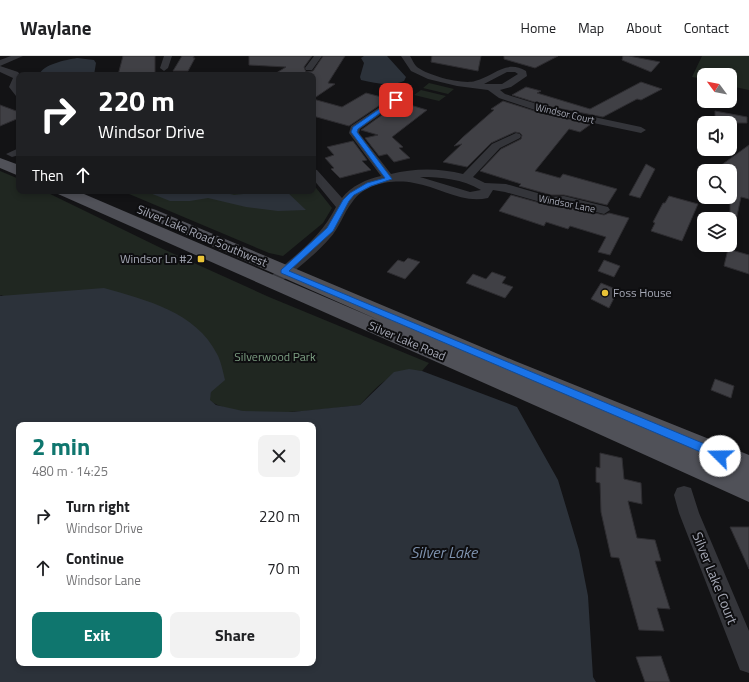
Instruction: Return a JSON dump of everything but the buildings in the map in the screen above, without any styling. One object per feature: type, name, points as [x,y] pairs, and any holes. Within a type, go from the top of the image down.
[{"type":"main road","points":[[10,155],[16,165]]},
{"type":"main road","name":"Silver Lake Road","points":[[71,194],[278,277],[749,490]]},
{"type":"main road","name":"Silver Lake Road Southwest","points":[[104,194],[278,277],[749,467]]},
{"type":"street","points":[[0,63],[19,56]]},
{"type":"street","points":[[164,68],[168,56]]},
{"type":"street","points":[[309,68],[318,56]]},
{"type":"street","name":"Windsor Court","points":[[406,56],[414,68],[423,74],[470,85],[491,88],[508,86],[522,76],[523,73],[516,69],[506,69],[484,83],[470,85]]},
{"type":"street","points":[[0,69],[16,75]]},
{"type":"street","name":"Windsor Court","points":[[491,88],[502,96],[552,112],[641,130]]},
{"type":"street","points":[[389,179],[354,132],[355,128],[396,100]]},
{"type":"street","points":[[465,179],[496,146],[516,136]]},
{"type":"street","name":"Windsor Lane","points":[[278,277],[330,230],[342,207],[352,194],[360,189],[412,173],[444,173],[484,186],[506,188],[551,201],[564,200],[604,210]]},
{"type":"street","points":[[316,176],[342,207]]},
{"type":"street","name":"Windsor Lane","points":[[389,179],[414,179],[469,196],[484,195],[488,189],[484,186]]},
{"type":"street","name":"Silver Lake Court","points":[[684,495],[689,513],[749,661]]},
{"type":"green space","points":[[702,56],[749,56],[749,90],[737,87],[737,68],[697,68],[697,78],[692,77]]},
{"type":"green space","points":[[429,83],[454,89],[448,94],[423,88]]},
{"type":"green space","points":[[421,90],[446,96],[439,101],[414,95]]},
{"type":"green space","name":"Silverwood Park","points":[[0,171],[16,178],[16,194],[50,194],[163,249],[269,297],[429,363],[422,371],[403,372],[387,379],[360,405],[304,411],[239,411],[222,407],[209,400],[211,392],[1,295],[0,296]]},
{"type":"green space","points":[[316,188],[332,208],[323,223],[283,256],[269,253],[129,194],[316,194]]},
{"type":"water","points":[[364,56],[387,56],[406,77],[404,81],[388,84],[361,80],[360,77],[364,63],[361,58]]},
{"type":"water","points":[[77,58],[94,60],[96,63],[94,72],[40,72],[50,65]]},
{"type":"water","points":[[152,194],[289,194],[306,210],[278,211],[246,207],[208,198],[190,201],[170,201]]},
{"type":"water","name":"Silver Lake","points":[[104,288],[136,297],[168,310],[183,318],[208,340],[218,357],[225,380],[211,392],[210,400],[216,405],[243,411],[292,412],[360,405],[394,372],[409,369],[422,371],[517,407],[558,480],[579,550],[588,596],[593,677],[596,682],[0,682],[0,296]]},
{"type":"place","name":"Windsor Ln #2","points":[[201,259]]},
{"type":"place","name":"Foss House","points":[[605,293]]},
{"type":"route","points":[[396,100],[355,128],[354,132],[389,179],[369,184],[352,194],[346,200],[338,218],[330,230],[284,271],[720,456]]}]
